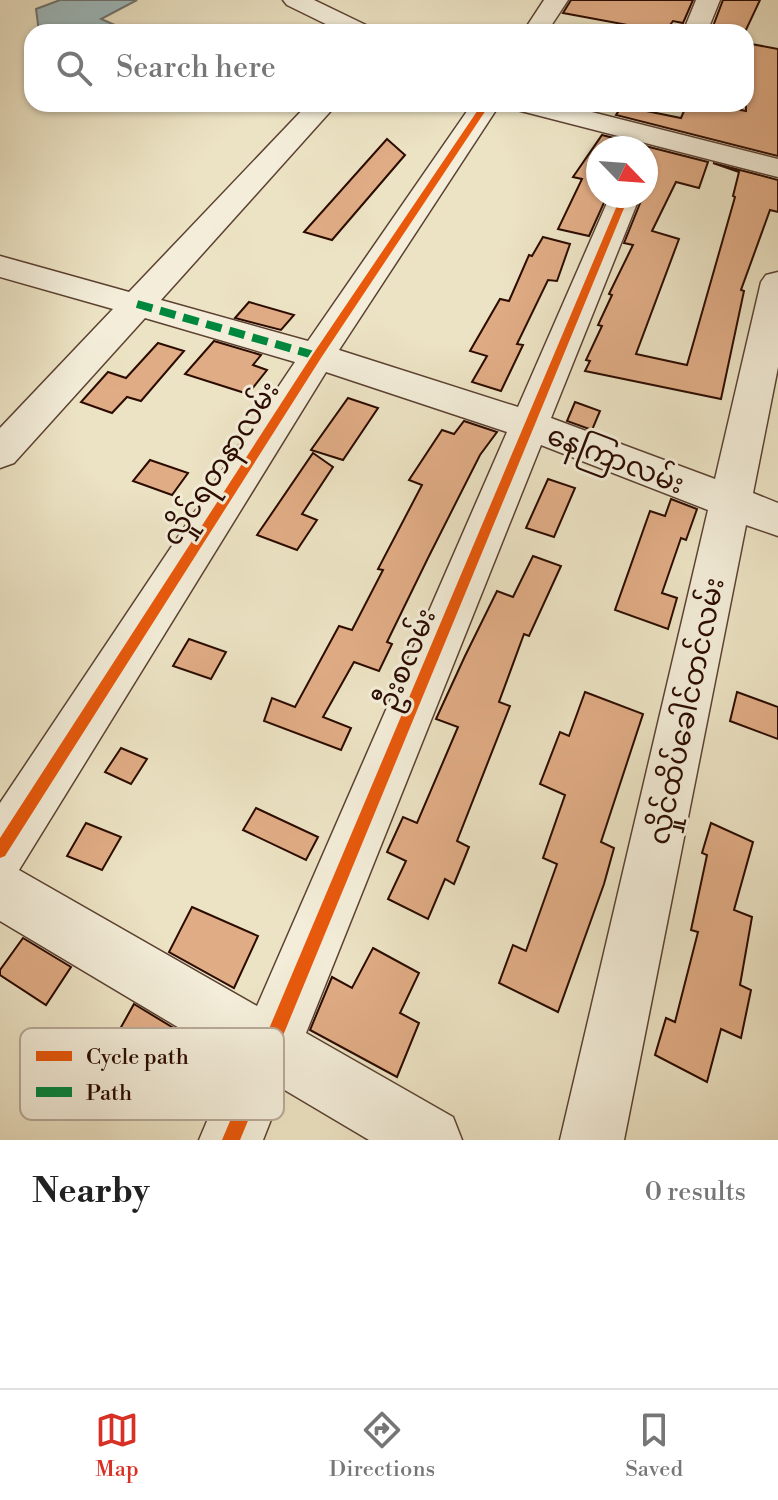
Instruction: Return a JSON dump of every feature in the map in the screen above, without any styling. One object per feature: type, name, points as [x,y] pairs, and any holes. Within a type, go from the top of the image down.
[{"type":"street","points":[[295,0],[344,24]]},
{"type":"street","points":[[540,24],[556,0]]},
{"type":"street","points":[[698,24],[708,0]]},
{"type":"street","points":[[0,453],[316,112]]},
{"type":"street","name":"လှိုင်ရတနာလမ်း","points":[[0,851],[317,356],[481,112]]},
{"type":"street","points":[[561,112],[778,168]]},
{"type":"street","name":"ဦးစလမ်း","points":[[280,1028],[620,208]]},
{"type":"street","name":"နေကြာလမ်း","points":[[0,266],[317,356],[529,425],[778,520]]},
{"type":"street","name":"လှိုင်ထိပ်ခေါင်တင်လမ်း","points":[[592,1140],[778,282]]},
{"type":"street","points":[[0,890],[235,1028]]},
{"type":"street","points":[[284,1056],[430,1140]]},
{"type":"street","name":"ဦးစလမ်း","points":[[231,1140],[240,1120]]},
{"type":"water","points":[[60,0],[137,0],[101,19],[112,24],[38,24],[36,9]]},
{"type":"building","points":[[571,0],[693,0],[683,23],[622,24],[563,13]]},
{"type":"building","points":[[723,0],[760,0],[749,24],[714,24]]},
{"type":"building","points":[[754,44],[778,49],[778,156],[616,115],[618,112],[652,112],[681,118],[684,112],[754,112]]},
{"type":"building","points":[[387,139],[405,155],[332,240],[304,232]]},
{"type":"building","points":[[658,149],[708,162],[699,188],[676,182],[652,231],[679,239],[636,354],[687,365],[735,197],[739,172],[713,163],[778,180],[778,212],[770,210],[741,290],[744,291],[721,399],[585,371],[590,361],[586,360],[602,326],[598,325],[612,295],[609,294],[633,245],[624,243],[638,208],[658,208]]},
{"type":"building","points":[[586,158],[586,208],[602,208],[589,236],[558,229],[582,179],[573,177]]},
{"type":"building","points":[[543,237],[570,244],[557,281],[548,280],[517,344],[523,345],[501,391],[472,382],[487,356],[470,351],[500,299],[509,301],[529,255],[532,256]]},
{"type":"building","points":[[249,302],[294,315],[281,330],[235,318]]},
{"type":"building","points":[[214,341],[261,355],[253,365],[267,370],[248,394],[185,374]]},
{"type":"building","points":[[158,343],[184,351],[141,401],[127,397],[112,413],[81,402],[108,372],[126,378]]},
{"type":"building","points":[[348,398],[378,408],[343,460],[311,450]]},
{"type":"building","points":[[575,402],[600,411],[592,430],[567,421]]},
{"type":"building","points":[[464,421],[497,432],[480,455],[428,558],[387,642],[392,644],[379,671],[354,662],[323,717],[351,728],[341,750],[264,721],[272,698],[295,707],[339,626],[352,630],[383,570],[378,569],[422,485],[409,480],[442,430],[454,434]]},
{"type":"building","points":[[313,453],[333,467],[302,514],[317,520],[297,550],[257,535]]},
{"type":"building","points":[[150,460],[188,473],[172,495],[133,481]]},
{"type":"building","points":[[548,479],[575,488],[554,537],[526,528]]},
{"type":"building","points":[[671,499],[697,509],[686,540],[681,538],[662,593],[677,598],[668,629],[615,610],[650,511],[665,516]]},
{"type":"building","points":[[533,556],[561,566],[529,636],[524,634],[499,702],[510,706],[457,841],[469,847],[454,884],[445,879],[428,919],[388,899],[406,861],[387,852],[403,817],[417,823],[458,727],[436,719],[497,591],[513,597]]},
{"type":"building","points":[[189,639],[226,652],[211,679],[173,666]]},
{"type":"building","points":[[585,692],[643,714],[601,842],[614,848],[604,884],[558,1012],[499,983],[513,945],[526,951],[557,864],[543,858],[565,795],[540,784],[560,732],[569,736]]},
{"type":"building","points":[[737,692],[778,707],[778,739],[730,721]]},
{"type":"building","points":[[121,748],[147,759],[131,784],[105,772]]},
{"type":"building","points":[[256,808],[318,837],[306,860],[243,830]]},
{"type":"building","points":[[86,823],[121,837],[102,870],[67,856]]},
{"type":"building","points":[[711,823],[753,842],[734,910],[752,917],[740,985],[751,990],[741,1038],[721,1029],[707,1082],[655,1055],[666,1018],[675,1022],[698,932],[691,930],[707,855],[702,853]]},
{"type":"building","points":[[192,907],[258,936],[234,988],[169,952]]},
{"type":"building","points":[[23,938],[71,967],[46,1005],[0,975],[0,970]]},
{"type":"building","points":[[373,948],[419,973],[400,1013],[419,1023],[397,1077],[310,1030],[332,977],[352,988]]},
{"type":"building","points":[[134,1004],[174,1028],[121,1028]]},
{"type":"marked path","points":[[137,304],[317,356]]},
{"type":"cycle path","points":[[0,851],[317,356],[481,112]]},
{"type":"cycle path","points":[[278,1028],[620,208]]},
{"type":"cycle path","points":[[231,1140],[239,1120]]}]
